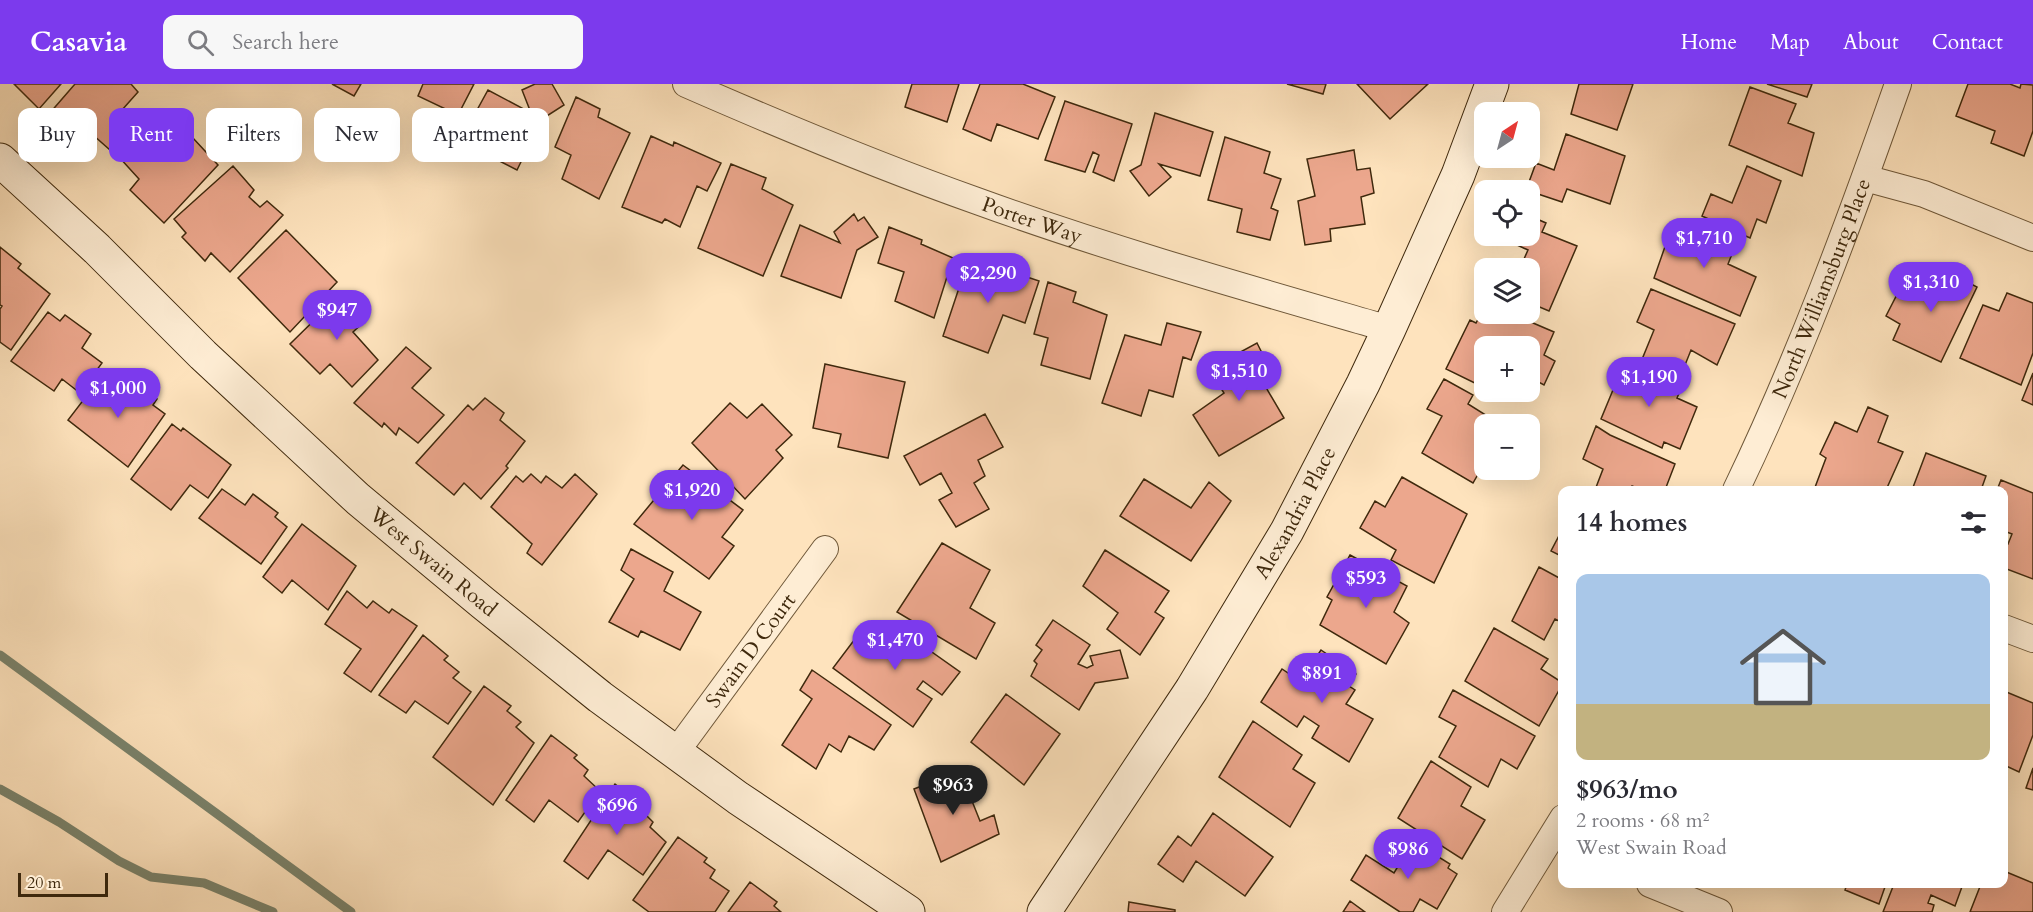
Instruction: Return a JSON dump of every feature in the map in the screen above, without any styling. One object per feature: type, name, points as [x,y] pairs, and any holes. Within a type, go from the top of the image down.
[{"type":"street","name":"Porter Way","points":[[686,84],[847,152],[978,202],[1137,255],[1389,329]]},
{"type":"street","name":"Alexandria Place","points":[[1044,912],[1192,689],[1287,531],[1389,329],[1458,175],[1492,84]]},
{"type":"street","name":"North Williamsburg Place","points":[[1738,486],[1793,362],[1865,178],[1898,84]]},
{"type":"street","name":"West Swain Road","points":[[0,160],[97,249],[204,355],[358,499],[483,603],[600,696],[676,752],[848,873],[908,912]]},
{"type":"street","points":[[1865,178],[1924,194],[2033,238]]},
{"type":"street","name":"Swain D Court","points":[[676,752],[825,549]]},
{"type":"street","points":[[2008,630],[2033,639]]},
{"type":"street","points":[[1505,912],[1557,843]]},
{"type":"street","points":[[1660,888],[1719,912]]},
{"type":"building","points":[[14,84],[61,84],[38,108]]},
{"type":"building","points":[[75,84],[131,84],[138,92],[124,108],[109,108],[109,149],[97,138],[97,108],[54,108]]},
{"type":"building","points":[[332,84],[361,84],[354,96]]},
{"type":"building","points":[[423,84],[474,84],[462,108],[443,108],[418,96]]},
{"type":"building","points":[[535,84],[552,84],[564,105],[549,115],[549,108],[529,108],[522,90]]},
{"type":"building","points":[[912,84],[959,84],[947,122],[905,107]]},
{"type":"building","points":[[980,84],[1023,84],[1055,97],[1038,139],[997,124],[991,141],[963,129]]},
{"type":"building","points":[[1287,84],[1326,84],[1323,94]]},
{"type":"building","points":[[1357,84],[1428,84],[1390,119]]},
{"type":"building","points":[[1579,84],[1633,84],[1617,130],[1571,114]]},
{"type":"building","points":[[1767,84],[1812,84],[1807,97]]},
{"type":"building","points":[[1968,84],[2010,84],[2020,88],[2021,84],[2033,85],[2033,131],[2024,156],[1991,143],[1995,131],[1956,116]]},
{"type":"building","points":[[1750,87],[1796,104],[1788,123],[1814,133],[1802,176],[1729,145]]},
{"type":"building","points":[[488,90],[522,108],[478,108]]},
{"type":"building","points":[[576,97],[600,109],[598,117],[630,133],[599,199],[562,179],[571,155],[555,147]]},
{"type":"building","points":[[1065,101],[1132,124],[1114,181],[1093,172],[1099,155],[1093,152],[1085,172],[1045,160]]},
{"type":"building","points":[[1155,113],[1213,132],[1200,176],[1159,164],[1171,177],[1149,196],[1130,171],[1141,165]]},
{"type":"building","points":[[1566,134],[1625,156],[1610,204],[1567,189],[1562,202],[1540,195],[1540,180],[1530,180],[1534,168],[1540,168],[1540,165],[1554,170]]},
{"type":"building","points":[[651,136],[673,146],[674,142],[721,163],[707,191],[697,186],[680,227],[665,219],[662,223],[622,207]]},
{"type":"building","points":[[1225,137],[1270,152],[1264,173],[1281,179],[1271,208],[1278,211],[1270,240],[1237,232],[1242,209],[1208,200]]},
{"type":"building","points":[[194,139],[206,152],[206,162],[215,162],[218,165],[164,223],[130,190],[139,179],[124,162],[194,162]]},
{"type":"building","points":[[1354,150],[1357,170],[1370,168],[1374,193],[1361,197],[1365,224],[1330,229],[1331,241],[1305,245],[1298,201],[1315,196],[1307,159]]},
{"type":"building","points":[[501,162],[521,162],[517,170]]},
{"type":"building","points":[[731,164],[766,178],[762,189],[793,205],[763,276],[698,248]]},
{"type":"building","points":[[233,166],[254,190],[249,197],[260,207],[267,201],[283,215],[230,272],[211,253],[205,261],[182,237],[186,233],[174,219]]},
{"type":"building","points":[[1747,166],[1781,181],[1766,223],[1757,219],[1750,238],[1702,216],[1711,194],[1732,203]]},
{"type":"building","points":[[854,214],[858,221],[864,217],[878,237],[857,250],[841,298],[781,276],[800,225],[840,243],[834,232]]},
{"type":"building","points":[[1540,220],[1546,223],[1542,232],[1577,246],[1549,311],[1540,307],[1540,258],[1524,258],[1528,250],[1519,246],[1540,246]]},
{"type":"building","points":[[1674,221],[1736,244],[1728,264],[1756,277],[1740,316],[1654,278]]},
{"type":"building","points":[[889,227],[922,240],[921,244],[953,258],[934,318],[895,301],[904,272],[878,263]]},
{"type":"building","points":[[286,230],[337,282],[290,332],[238,278]]},
{"type":"building","points":[[0,247],[21,264],[18,268],[50,294],[11,350],[0,342],[0,309],[2,306],[0,305]]},
{"type":"building","points":[[967,264],[988,269],[989,264],[1039,281],[1025,323],[1003,315],[988,353],[943,336]]},
{"type":"building","points":[[1939,267],[1977,287],[1941,362],[1893,340],[1900,324],[1886,316],[1906,277],[1921,284],[1920,288],[1926,292]]},
{"type":"building","points":[[1048,282],[1076,292],[1073,302],[1107,315],[1090,379],[1041,365],[1048,338],[1034,334]]},
{"type":"building","points":[[1651,289],[1735,324],[1717,365],[1691,350],[1681,375],[1643,357],[1654,330],[1637,322]]},
{"type":"building","points":[[344,291],[368,318],[353,332],[378,360],[352,387],[330,364],[320,374],[290,344]]},
{"type":"building","points":[[2007,293],[2033,303],[2033,353],[2021,385],[1960,358],[1983,305],[1999,311]]},
{"type":"building","points":[[48,312],[60,321],[65,315],[91,334],[82,348],[102,363],[80,393],[62,379],[54,391],[11,361]]},
{"type":"building","points":[[1470,320],[1474,324],[1535,324],[1554,332],[1544,355],[1555,361],[1544,385],[1540,383],[1540,336],[1474,336],[1474,383],[1446,369]]},
{"type":"building","points":[[1167,323],[1201,332],[1191,360],[1183,357],[1173,397],[1149,390],[1141,416],[1102,403],[1125,335],[1161,345]]},
{"type":"building","points":[[1257,343],[1272,373],[1261,379],[1284,418],[1219,456],[1193,415],[1224,393],[1209,369]]},
{"type":"building","points":[[406,347],[431,368],[412,388],[444,415],[418,443],[399,428],[396,435],[384,423],[382,427],[354,403]]},
{"type":"building","points":[[825,364],[905,382],[888,458],[838,447],[841,434],[813,428]]},
{"type":"building","points":[[1632,364],[1682,386],[1677,398],[1697,407],[1680,449],[1664,442],[1662,448],[1601,419],[1620,373],[1627,376]]},
{"type":"building","points":[[2033,373],[2033,405],[2022,400]]},
{"type":"building","points":[[101,377],[124,394],[132,382],[157,399],[153,405],[165,414],[128,467],[68,420]]},
{"type":"building","points":[[1444,379],[1473,395],[1468,404],[1484,414],[1474,414],[1473,483],[1422,453],[1442,416],[1427,409]]},
{"type":"building","points":[[485,398],[504,413],[500,420],[525,441],[506,466],[508,468],[481,499],[464,483],[454,495],[416,463],[468,405],[473,410]]},
{"type":"building","points":[[730,403],[747,418],[762,404],[792,435],[776,450],[783,458],[745,499],[692,443]]},
{"type":"building","points":[[1868,407],[1888,416],[1878,442],[1903,452],[1888,486],[1816,486],[1826,458],[1820,454],[1835,422],[1857,432]]},
{"type":"building","points":[[985,414],[1003,447],[978,460],[985,476],[974,483],[989,509],[956,527],[939,500],[952,493],[941,473],[920,485],[904,456]]},
{"type":"building","points":[[172,424],[181,431],[183,428],[231,465],[208,498],[190,485],[171,510],[131,479]]},
{"type":"building","points":[[1596,426],[1610,435],[1675,464],[1667,486],[1597,486],[1603,469],[1583,459]]},
{"type":"building","points":[[1926,453],[1986,476],[1982,486],[1914,486]]},
{"type":"building","points":[[683,465],[743,510],[722,537],[734,546],[709,579],[634,524]]},
{"type":"building","points":[[531,474],[541,483],[546,476],[562,488],[575,474],[597,494],[542,565],[527,553],[532,544],[491,507],[516,476],[523,482]]},
{"type":"building","points":[[1402,477],[1467,514],[1434,583],[1391,560],[1396,550],[1360,528],[1375,501],[1385,507]]},
{"type":"building","points":[[1144,479],[1191,508],[1209,482],[1231,501],[1191,561],[1120,516]]},
{"type":"building","points":[[2001,480],[2033,493],[2033,579],[2008,570],[2008,544],[2012,534],[2008,532],[2008,486],[1999,486]]},
{"type":"building","points":[[222,489],[245,505],[253,494],[278,513],[275,517],[287,527],[261,564],[199,518]]},
{"type":"building","points":[[302,524],[356,566],[328,610],[292,580],[282,593],[263,577]]},
{"type":"building","points":[[1558,538],[1558,554],[1551,551]]},
{"type":"building","points":[[942,543],[990,570],[970,608],[995,623],[976,659],[897,612]]},
{"type":"building","points":[[631,549],[673,572],[664,591],[701,612],[680,650],[641,631],[638,637],[609,622],[634,579],[621,570]]},
{"type":"building","points":[[1105,550],[1169,591],[1155,612],[1164,618],[1140,655],[1107,629],[1118,613],[1083,586]]},
{"type":"building","points":[[1350,555],[1407,586],[1394,612],[1409,623],[1386,664],[1320,625],[1332,600],[1327,597]]},
{"type":"building","points":[[1539,567],[1558,577],[1558,620],[1555,619],[1544,640],[1512,621]]},
{"type":"building","points":[[347,591],[367,608],[373,601],[389,613],[392,609],[417,626],[371,692],[344,673],[361,649],[325,624]]},
{"type":"building","points":[[1053,620],[1090,645],[1078,664],[1087,668],[1093,665],[1090,656],[1120,650],[1128,678],[1095,683],[1079,710],[1031,676],[1037,664],[1034,661],[1042,650],[1036,645]]},
{"type":"building","points":[[888,621],[960,672],[942,695],[923,681],[917,689],[932,699],[913,727],[833,668],[864,627],[878,635]]},
{"type":"building","points":[[1494,628],[1548,659],[1541,669],[1558,680],[1558,692],[1539,726],[1465,681]]},
{"type":"building","points":[[423,635],[448,656],[444,660],[459,672],[453,678],[471,692],[448,724],[415,701],[406,713],[379,695]]},
{"type":"building","points":[[1321,650],[1356,674],[1349,686],[1355,690],[1346,704],[1373,719],[1349,762],[1312,738],[1319,726],[1304,716],[1297,727],[1261,702],[1282,669],[1300,681]]},
{"type":"building","points":[[812,670],[891,725],[874,750],[849,736],[841,752],[829,744],[816,769],[782,745],[812,699],[800,690]]},
{"type":"building","points":[[484,686],[511,706],[507,711],[521,722],[516,727],[534,743],[493,805],[433,757]]},
{"type":"building","points":[[1453,690],[1535,736],[1517,769],[1501,759],[1488,787],[1439,757],[1456,726],[1439,717]]},
{"type":"building","points":[[2008,693],[2033,703],[2033,735],[2019,772],[2008,767]]},
{"type":"building","points":[[1006,694],[1060,734],[1024,785],[971,742]]},
{"type":"building","points":[[1253,721],[1302,755],[1293,769],[1315,783],[1290,827],[1219,777]]},
{"type":"building","points":[[551,735],[577,755],[574,758],[588,770],[584,776],[600,791],[578,822],[549,800],[534,822],[506,800]]},
{"type":"building","points":[[1431,761],[1471,787],[1461,806],[1485,820],[1462,859],[1398,818]]},
{"type":"building","points":[[2033,768],[2033,790],[2026,788]]},
{"type":"building","points":[[960,771],[980,821],[994,815],[999,834],[941,862],[914,789]]},
{"type":"building","points":[[615,784],[644,807],[641,810],[653,822],[650,827],[666,842],[643,875],[608,850],[588,879],[564,861]]},
{"type":"building","points":[[1213,813],[1273,857],[1245,896],[1196,861],[1183,882],[1158,864],[1178,836],[1191,846]]},
{"type":"building","points":[[678,837],[707,858],[704,862],[715,870],[710,878],[729,891],[715,912],[649,912],[633,900]]},
{"type":"building","points":[[1413,841],[1450,864],[1448,868],[1457,874],[1437,909],[1420,899],[1413,912],[1400,912],[1351,880],[1366,855],[1394,873]]},
{"type":"building","points":[[2008,873],[2033,883],[2033,912],[1970,912],[1979,888],[2008,888]]},
{"type":"building","points":[[750,882],[777,902],[774,906],[781,912],[728,912]]},
{"type":"building","points":[[1846,888],[1885,888],[1879,904],[1845,890]]},
{"type":"building","points":[[1892,888],[1962,888],[1955,906],[1931,895],[1928,903],[1934,905],[1932,912],[1883,912]]},
{"type":"building","points":[[1350,901],[1365,912],[1343,912]]},
{"type":"building","points":[[1129,902],[1175,910],[1175,912],[1128,912]]},
{"type":"waterway","points":[[0,655],[351,912]]},
{"type":"waterway","points":[[0,789],[59,822],[119,861],[151,877],[204,883],[273,912]]}]
